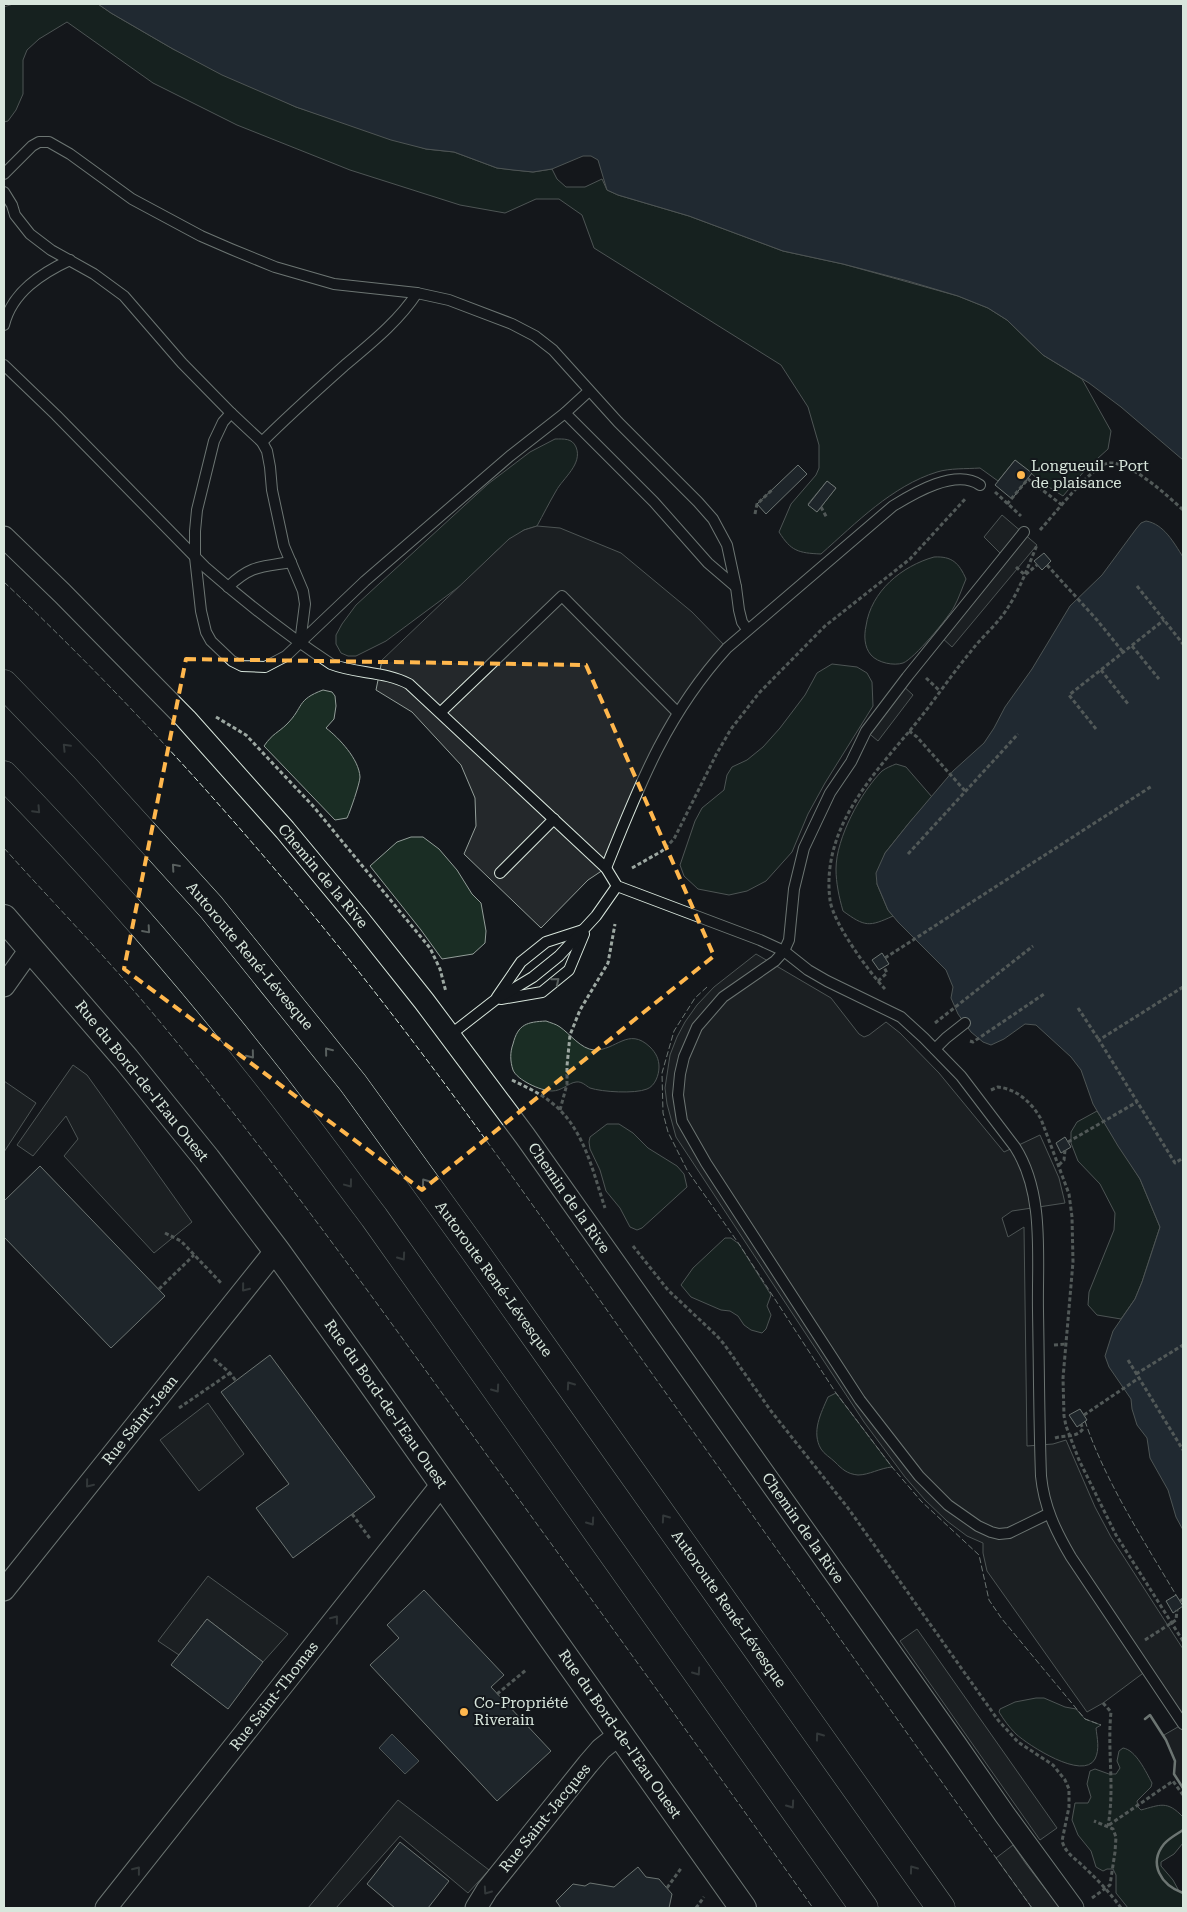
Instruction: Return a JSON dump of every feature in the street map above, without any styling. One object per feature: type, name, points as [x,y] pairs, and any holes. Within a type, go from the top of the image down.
[{"type":"highway","name":"Autoroute René-Lévesque","points":[[4,684],[85,768],[211,907],[353,1083],[491,1274],[941,1908]]},
{"type":"highway","points":[[4,775],[141,924],[252,1056],[305,1124],[386,1233],[864,1908]]},
{"type":"street","name":"Chemin de la Rive","points":[[4,537],[158,689],[249,788],[358,918],[450,1034],[670,1339],[956,1743],[1005,1816],[1079,1906]]},
{"type":"street","name":"Rue du Bord-de-l'Eau Ouest","points":[[4,918],[126,1059],[207,1159],[276,1250],[743,1908]]},
{"type":"street","points":[[4,986],[31,948]]},
{"type":"street","name":"Rue Saint-Jean","points":[[4,1590],[276,1250]]},
{"type":"street","name":"Rue Saint-Thomas","points":[[106,1908],[442,1484]]},
{"type":"street","name":"Rue Saint-Jacques","points":[[476,1908],[488,1890],[588,1764],[601,1749],[620,1734]]},
{"type":"lane","points":[[4,174],[32,146],[39,142],[49,142],[70,154],[132,199],[201,236],[231,249],[275,266],[334,284],[417,293],[449,300],[512,324],[535,336],[553,350],[589,391],[713,519],[727,545],[739,610],[742,622],[747,629]]},
{"type":"lane","points":[[5,198],[15,215],[39,242],[94,274],[124,296],[182,363],[262,442],[267,451],[279,525],[303,591],[305,604],[300,643]]},
{"type":"lane","points":[[4,324],[11,307],[37,278],[70,260]]},
{"type":"lane","points":[[262,442],[296,408],[407,308],[417,293]]},
{"type":"lane","points":[[4,365],[56,415],[195,557],[228,587],[264,617],[331,664],[400,679],[421,693],[606,868],[616,886],[695,914],[760,940],[784,952],[808,970],[901,1017],[961,1076],[1015,1147],[1022,1158],[1032,1183],[1037,1244],[1041,1476],[1042,1492],[1048,1514],[1071,1557],[1183,1724]]},
{"type":"lane","points":[[231,413],[222,422],[214,441],[197,510],[195,557],[201,611],[206,632],[212,641],[232,661],[242,666],[265,667],[286,656],[379,569],[589,391]]},
{"type":"lane","points":[[565,413],[654,502],[708,563],[736,587]]},
{"type":"lane","points":[[606,868],[641,781],[677,712],[707,670],[747,629],[893,506],[918,492],[954,479],[969,480],[980,485]]},
{"type":"lane","points":[[1024,532],[866,731],[851,762],[823,807],[804,848],[794,890],[789,940],[784,952],[775,961],[723,997],[697,1026],[690,1041],[680,1074],[678,1095],[682,1121],[706,1163],[860,1400],[928,1486],[966,1518],[978,1526],[999,1534],[1009,1533],[1048,1514]]},
{"type":"lane","points":[[228,587],[246,571],[258,567],[291,562]]},
{"type":"lane","points":[[441,712],[562,596],[677,712]]},
{"type":"lane","points":[[500,873],[554,819]]},
{"type":"lane","points":[[450,1034],[495,1000],[533,977],[559,956],[585,929],[616,886]]},
{"type":"lane","points":[[495,1000],[542,992],[569,970],[585,929]]},
{"type":"lane","points":[[495,1000],[520,962],[546,942],[585,929]]},
{"type":"lane","points":[[935,1049],[965,1023]]},
{"type":"path","points":[[1034,528],[1039,532],[1096,469],[1110,463],[1118,464],[1137,474],[1182,507]]},
{"type":"path","points":[[1007,504],[1028,478],[1062,505]]},
{"type":"path","points":[[998,487],[994,493],[1024,519]]},
{"type":"path","points":[[755,514],[757,504],[772,490]]},
{"type":"path","points":[[632,868],[662,851],[674,839],[717,753],[731,729],[759,693],[825,626],[910,559],[967,497]]},
{"type":"path","points":[[821,507],[826,518]]},
{"type":"path","points":[[887,991],[850,942],[832,910],[829,883],[830,865],[838,832],[856,799],[876,771],[1012,602],[1025,575],[1038,538]]},
{"type":"path","points":[[1025,575],[1037,564]]},
{"type":"path","points":[[1047,565],[1123,652]]},
{"type":"path","points":[[1018,568],[1025,575]]},
{"type":"path","points":[[1137,586],[1183,644]]},
{"type":"path","points":[[1096,729],[1069,695],[1164,620]]},
{"type":"path","points":[[1132,646],[1159,679]]},
{"type":"path","points":[[1101,670],[1128,704]]},
{"type":"path","points":[[926,679],[940,691]]},
{"type":"path","points":[[909,731],[917,737],[965,790]]},
{"type":"path","points":[[908,854],[1018,734]]},
{"type":"path","points":[[885,958],[1152,786]]},
{"type":"path","points":[[560,1110],[568,1084],[567,1066],[570,1035],[580,1010],[608,964],[615,924]]},
{"type":"path","points":[[936,1022],[1032,946]]},
{"type":"path","points":[[878,981],[887,973],[884,967]]},
{"type":"path","points":[[1098,1040],[1183,987]]},
{"type":"path","points":[[973,1042],[1044,994]]},
{"type":"path","points":[[1078,1008],[1175,1163],[1183,1158]]},
{"type":"path","name":"Chemin de la Rive","points":[[506,1075],[544,1097],[560,1110],[583,1144],[605,1209]]},
{"type":"path","points":[[992,1090],[998,1087],[1016,1092],[1035,1109],[1041,1119],[1069,1194],[1073,1239],[1063,1402],[1064,1416],[1070,1437],[1079,1460],[1116,1534],[1183,1641]]},
{"type":"path","points":[[1068,1142],[1137,1102]]},
{"type":"path","points":[[1059,1165],[1064,1160],[1065,1150]]},
{"type":"path","points":[[165,1233],[181,1241],[236,1299]]},
{"type":"path","name":"Chemin de la Rive","points":[[632,1245],[668,1290],[724,1344],[771,1411],[848,1508],[998,1720],[1024,1748],[1059,1771],[1069,1790],[1070,1798],[1062,1841],[1063,1846],[1072,1858],[1084,1867],[1121,1908]]},
{"type":"path","points":[[159,1289],[194,1255]]},
{"type":"path","points":[[1052,1345],[1066,1344]]},
{"type":"path","points":[[1084,1415],[1183,1344]]},
{"type":"path","points":[[199,1346],[230,1373],[236,1381]]},
{"type":"path","points":[[1128,1360],[1183,1450]]},
{"type":"path","points":[[176,1411],[230,1373]]},
{"type":"path","points":[[1070,1437],[1082,1431],[1081,1424]]},
{"type":"path","points":[[352,1514],[384,1558]]},
{"type":"path","points":[[1131,1648],[1176,1620],[1177,1610]]},
{"type":"path","points":[[497,1694],[526,1670]]},
{"type":"path","points":[[1103,1703],[1111,1712],[1111,1811],[1108,1826]]},
{"type":"path","points":[[1108,1826],[1173,1781],[1183,1795]]},
{"type":"path","points":[[1079,1906],[1105,1890],[1110,1885],[1112,1879],[1116,1837],[1113,1829],[1094,1820]]},
{"type":"path","points":[[667,1888],[682,1867]]},
{"type":"path","points":[[696,1908],[704,1897]]},
{"type":"highlighted area","points":[[186,659],[586,665],[714,956],[422,1190],[124,969]]},
{"type":"green space","points":[[13,4],[98,4],[173,49],[296,107],[426,149],[454,152],[497,168],[533,172],[552,169],[557,179],[566,187],[585,187],[602,179],[607,190],[618,195],[689,216],[783,251],[843,264],[958,296],[988,308],[1007,320],[1043,355],[1082,379],[1111,431],[1108,449],[1086,469],[1063,496],[1044,484],[1015,460],[998,481],[980,468],[953,469],[937,472],[905,486],[890,496],[861,518],[821,554],[796,550],[787,543],[779,532],[791,504],[816,475],[819,468],[819,445],[808,407],[781,365],[594,248],[582,215],[559,199],[536,199],[505,213],[460,205],[350,170],[237,125],[153,83],[67,22],[39,39],[27,50],[23,60],[23,94],[16,110],[8,121],[4,122],[4,7]],"holes":[[[827,481],[836,488],[817,512],[808,504]]]},
{"type":"green space","points":[[555,439],[572,442],[576,447],[577,459],[575,465],[556,491],[537,526],[524,530],[495,552],[464,583],[386,641],[356,656],[348,656],[341,653],[336,644],[336,635],[356,605],[488,484],[530,452]]},
{"type":"green space","points":[[934,557],[950,559],[958,565],[966,579],[954,607],[930,638],[908,660],[895,664],[886,663],[874,658],[866,645],[865,630],[874,602],[881,591],[900,574],[922,561]]},
{"type":"green space","points":[[832,664],[857,667],[867,673],[872,682],[873,706],[825,783],[808,814],[792,852],[766,881],[747,891],[729,895],[698,889],[684,876],[680,865],[695,821],[702,808],[724,790],[727,775],[732,767],[747,760],[763,747],[805,695],[817,673]]},
{"type":"green space","points":[[323,690],[332,692],[335,696],[336,706],[334,719],[326,728],[337,737],[352,756],[359,770],[360,777],[347,818],[335,820],[264,746],[270,738],[284,727],[308,697]]},
{"type":"green space","points":[[896,764],[906,767],[932,797],[885,853],[877,884],[888,910],[893,916],[867,924],[862,923],[843,911],[837,880],[837,857],[845,830],[858,803],[882,771]]},
{"type":"green space","points":[[411,837],[423,837],[439,849],[457,870],[472,894],[481,903],[486,931],[485,943],[473,954],[442,959],[370,866],[397,842]]},
{"type":"green space","points":[[546,1021],[558,1026],[589,1049],[602,1049],[628,1039],[642,1041],[652,1049],[658,1059],[659,1070],[656,1080],[647,1089],[627,1092],[590,1088],[578,1082],[552,1091],[530,1084],[519,1078],[513,1070],[511,1060],[512,1047],[515,1037],[524,1025]]},
{"type":"green space","points":[[1097,1111],[1140,1179],[1160,1227],[1135,1299],[1121,1319],[1097,1315],[1088,1305],[1089,1292],[1114,1230],[1115,1213],[1100,1184],[1078,1161],[1071,1143],[1071,1132],[1077,1122]]},
{"type":"green space","points":[[607,1124],[619,1124],[633,1133],[648,1148],[677,1166],[684,1174],[687,1187],[642,1228],[637,1230],[630,1227],[620,1208],[606,1191],[600,1170],[590,1149],[590,1137]]},
{"type":"green space","points":[[725,1238],[731,1238],[739,1244],[771,1295],[767,1306],[771,1315],[766,1329],[762,1333],[751,1330],[744,1325],[738,1316],[730,1311],[721,1310],[691,1297],[681,1285],[693,1268]]},
{"type":"green space","points":[[836,1393],[892,1467],[858,1475],[842,1469],[822,1451],[817,1436],[818,1423],[828,1397]]},
{"type":"green space","points":[[1044,1698],[1065,1707],[1076,1709],[1085,1719],[1101,1725],[1096,1728],[1097,1755],[1089,1765],[1068,1764],[1043,1753],[1016,1734],[999,1712],[1000,1709],[1015,1702]]},
{"type":"green space","points":[[1123,1748],[1136,1757],[1152,1783],[1151,1787],[1137,1801],[1138,1807],[1141,1810],[1163,1805],[1168,1806],[1183,1817],[1183,1843],[1174,1854],[1161,1862],[1161,1866],[1173,1880],[1179,1891],[1183,1892],[1183,1908],[1128,1908],[1116,1893],[1116,1875],[1113,1869],[1103,1871],[1096,1867],[1091,1851],[1078,1835],[1072,1820],[1075,1803],[1088,1803],[1091,1797],[1087,1784],[1090,1771],[1095,1769],[1109,1774],[1116,1774],[1120,1768],[1117,1761],[1119,1751]]},
{"type":"shaded area","points":[[1002,515],[1037,545],[952,647],[940,636],[1004,557],[984,537]]},
{"type":"shaded area","points":[[537,526],[560,528],[621,553],[692,612],[727,648],[677,712],[606,868],[588,880],[541,928],[464,854],[476,826],[475,798],[461,765],[412,712],[376,690],[382,660],[509,539],[524,530]]},
{"type":"shaded area","points":[[901,684],[913,695],[878,741],[866,731]]},
{"type":"shaded area","points":[[756,954],[831,998],[859,1034],[864,1037],[886,1022],[900,1033],[939,1073],[1004,1152],[1040,1135],[1059,1178],[1065,1203],[1012,1211],[1002,1218],[1008,1237],[1024,1227],[1027,1446],[1053,1444],[1066,1440],[1095,1507],[1111,1537],[1183,1649],[1183,1724],[1146,1671],[1103,1703],[1087,1712],[987,1571],[983,1543],[967,1536],[947,1521],[905,1477],[864,1422],[676,1137],[667,1104],[665,1088],[670,1055],[677,1037],[697,1005],[714,987]]},
{"type":"shaded area","points":[[73,1065],[87,1075],[192,1222],[154,1253],[64,1156],[78,1139],[66,1116],[33,1156],[17,1145]]},
{"type":"shaded area","points":[[4,1081],[36,1103],[4,1152]]},
{"type":"shaded area","points":[[208,1403],[244,1454],[199,1491],[160,1440]]},
{"type":"shaded area","points":[[208,1576],[288,1634],[263,1662],[207,1619],[179,1655],[158,1641]]},
{"type":"shaded area","points":[[917,1629],[1057,1828],[1040,1840],[900,1641]]},
{"type":"shaded area","points":[[1183,1724],[1183,1789],[1174,1774],[1175,1761],[1164,1735]]},
{"type":"shaded area","points":[[398,1800],[489,1870],[468,1893],[400,1836],[336,1908],[308,1908]]},
{"type":"shaded area","points":[[1013,1845],[1060,1908],[1032,1908],[996,1858]]},
{"type":"water","points":[[98,4],[1183,4],[1183,460],[1121,407],[1089,383],[1043,355],[1007,320],[988,308],[958,296],[908,281],[783,251],[689,216],[618,195],[607,190],[598,160],[591,156],[583,156],[552,169],[533,172],[497,168],[454,152],[426,149],[391,140],[296,107],[222,75],[173,49]]},
{"type":"water","points":[[1146,521],[1163,530],[1183,557],[1183,1530],[1176,1517],[1168,1490],[1150,1458],[1147,1438],[1137,1425],[1131,1399],[1109,1367],[1105,1356],[1113,1331],[1135,1299],[1160,1227],[1140,1179],[1093,1104],[1081,1070],[1071,1057],[1036,1025],[1025,1024],[1004,1039],[991,1045],[983,1042],[971,1032],[958,1014],[951,998],[953,987],[946,970],[888,910],[877,884],[876,873],[885,853],[909,823],[953,771],[984,743],[1070,606],[1102,575],[1136,529],[1141,523]]},
{"type":"water","points":[[392,1734],[419,1761],[405,1774],[379,1748]]},
{"type":"building","points":[[1015,460],[1032,473],[1012,499],[995,485]]},
{"type":"building","points":[[798,465],[807,474],[766,514],[757,504]]},
{"type":"building","points":[[827,481],[836,488],[817,512],[808,505]]},
{"type":"building","points":[[1044,553],[1051,561],[1042,570],[1034,561]]},
{"type":"building","points":[[882,953],[889,964],[879,970],[872,960]]},
{"type":"building","points":[[1065,1137],[1071,1147],[1061,1153],[1056,1143]]},
{"type":"building","points":[[40,1166],[165,1296],[111,1348],[4,1237],[4,1201]]},
{"type":"building","points":[[270,1355],[375,1497],[293,1558],[256,1508],[289,1484],[221,1392]]},
{"type":"building","points":[[1080,1409],[1087,1420],[1077,1427],[1069,1415]]},
{"type":"building","name":"Co-Propriété Riverain","points":[[424,1590],[504,1675],[491,1687],[551,1751],[497,1801],[370,1665],[399,1638],[387,1625]]},
{"type":"building","points":[[1176,1595],[1183,1606],[1173,1613],[1166,1601]]},
{"type":"building","points":[[207,1619],[263,1662],[228,1709],[171,1665]]},
{"type":"building","points":[[400,1842],[449,1881],[428,1908],[395,1908],[367,1884]]},
{"type":"building","points":[[638,1867],[646,1877],[659,1879],[672,1894],[669,1908],[561,1908],[556,1901],[573,1884],[585,1886],[590,1883],[614,1887]]},
{"type":"fence","points":[[4,582],[59,635],[164,744],[265,858],[362,975],[463,1108],[1032,1908]]},
{"type":"fence","points":[[4,848],[142,1000],[283,1177],[438,1387],[813,1908]]},
{"type":"fence","points":[[707,987],[695,998],[674,1031],[662,1073],[663,1113],[668,1132],[687,1170],[739,1244],[836,1393],[892,1467],[921,1501],[979,1555],[989,1600],[1002,1619],[1085,1719],[1101,1725]]},
{"type":"fence","points":[[1085,1421],[1114,1488],[1176,1595]]},
{"type":"wall","points":[[1145,1719],[1150,1715],[1166,1740],[1175,1761],[1174,1774],[1183,1788]]},
{"type":"wall","points":[[1183,1830],[1164,1844],[1157,1859],[1159,1873],[1163,1879],[1168,1885],[1183,1893]]},
{"type":"place","name":"Longueuil - Port de plaisance","points":[[1021,475]]},
{"type":"place","name":"Co-Propriété Riverain","points":[[464,1712]]}]
